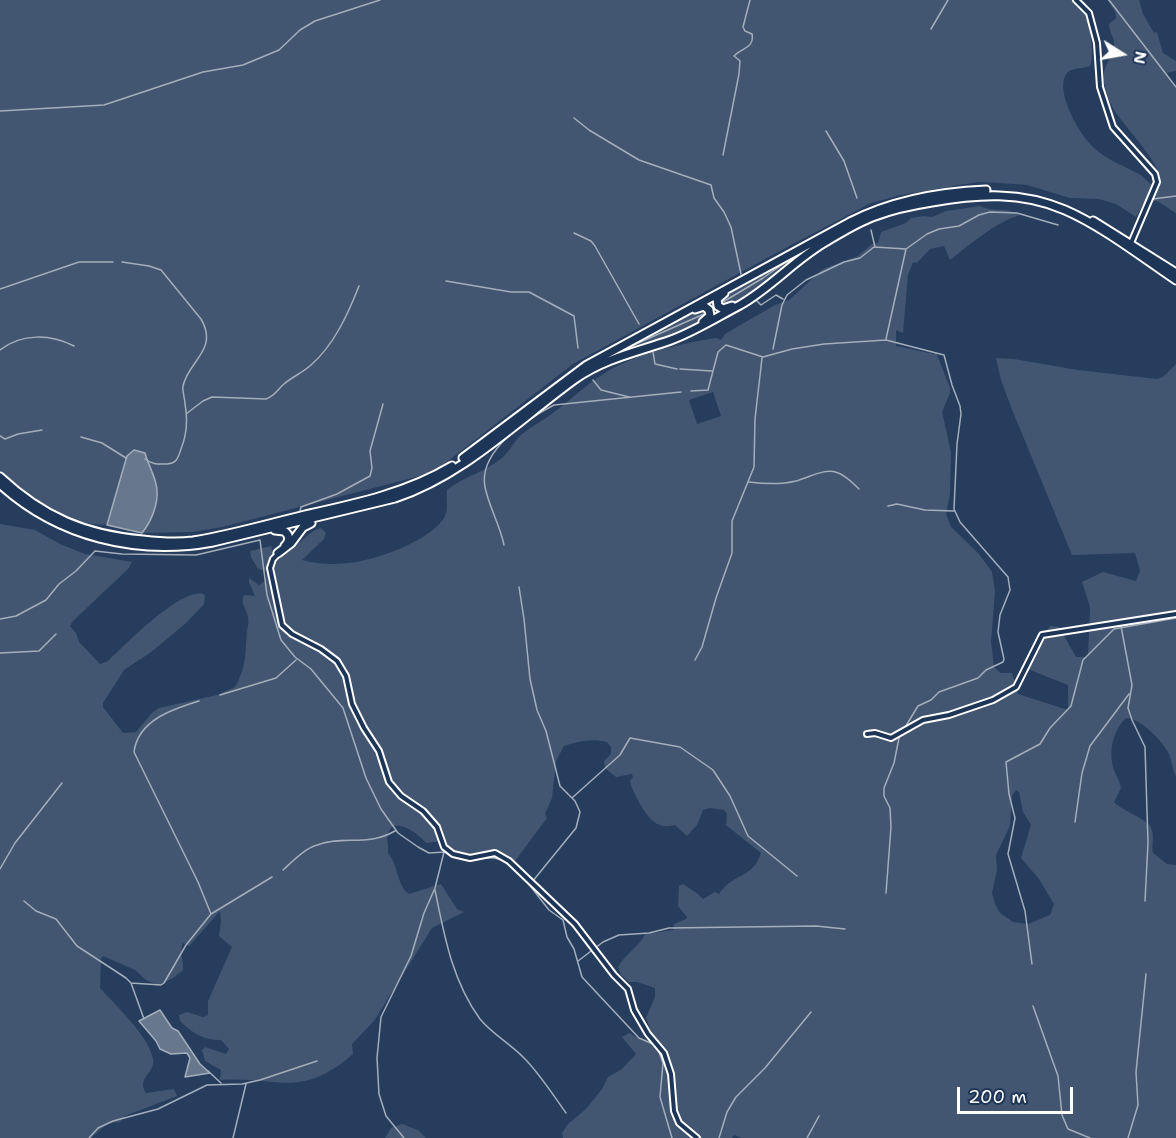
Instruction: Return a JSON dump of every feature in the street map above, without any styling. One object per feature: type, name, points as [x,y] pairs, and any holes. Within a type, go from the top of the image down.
[{"type":"highway","points":[[0,477],[30,502],[61,520],[97,533],[163,542],[195,541],[321,512],[410,488],[463,458],[581,369],[872,212],[921,199],[968,191],[1010,191],[1047,199],[1074,210],[1176,272]]},
{"type":"highway","points":[[278,554],[306,525],[412,492],[443,477],[525,420],[590,370],[614,357],[672,339],[697,328],[759,294],[825,241],[865,220],[912,206],[985,195],[1009,195],[1033,199],[1063,209],[1080,218],[1176,280]]},
{"type":"highway","points":[[748,277],[718,297],[718,306],[723,309],[759,294]]},
{"type":"highway","points":[[663,324],[702,307],[710,310],[710,316],[704,321],[672,339]]},
{"type":"highway","points":[[0,484],[25,506],[47,519],[96,538],[129,544],[177,547],[279,530],[288,535],[289,541],[278,554]]},
{"type":"highway","points":[[237,536],[360,507]]},
{"type":"street","points":[[1076,0],[1089,13],[1097,44],[1100,87],[1113,127],[1155,174],[1157,182],[1131,243]]},
{"type":"street","points":[[278,554],[273,559],[270,568],[282,625],[292,634],[321,649],[337,661],[346,676],[356,712],[379,751],[389,782],[401,796],[423,811],[437,827],[444,847],[453,854],[470,858],[495,853],[509,861],[575,924],[614,975],[628,989],[634,1010],[648,1034],[664,1053],[671,1074],[674,1111],[679,1123],[697,1138]]},
{"type":"street","points":[[867,734],[875,733],[891,738],[923,720],[970,708],[1016,687],[1042,635],[1176,614]]},
{"type":"shaded area","points":[[0,0],[1071,0],[1081,6],[1086,13],[1092,47],[1090,66],[1070,70],[1064,79],[1065,100],[1075,122],[1098,152],[1155,184],[1160,182],[1155,165],[1113,108],[1107,96],[1104,81],[1105,69],[1114,46],[1109,24],[1116,18],[1115,11],[1107,0],[1139,0],[1143,14],[1154,33],[1157,32],[1163,53],[1176,61],[1176,71],[1166,73],[1176,88],[1176,213],[1157,201],[1145,201],[1136,217],[1116,204],[1099,199],[1070,198],[1027,185],[978,182],[901,195],[871,203],[573,364],[439,468],[420,476],[222,527],[193,532],[142,533],[148,525],[157,491],[145,453],[127,456],[107,525],[91,524],[48,510],[23,493],[0,472]]},
{"type":"shaded area","points":[[980,206],[1020,215],[992,229],[950,260],[944,246],[930,249],[917,263],[913,262],[908,275],[903,333],[896,330],[896,346],[934,354],[936,352],[950,388],[942,412],[951,452],[950,494],[946,514],[951,527],[979,554],[992,572],[995,591],[991,642],[994,667],[1001,673],[1012,673],[1018,694],[1068,710],[1068,685],[1025,668],[1025,665],[1050,626],[1059,627],[1076,657],[1088,657],[1090,607],[1082,582],[1103,572],[1136,581],[1140,571],[1135,553],[1072,555],[1011,407],[996,358],[1157,379],[1163,377],[1176,364],[1176,776],[1169,754],[1162,743],[1151,731],[1132,719],[1126,718],[1115,735],[1112,763],[1121,788],[1114,802],[1149,825],[1153,834],[1153,853],[1167,864],[1176,865],[1176,1138],[742,1138],[734,1135],[732,1138],[563,1138],[562,1133],[568,1124],[587,1108],[608,1077],[622,1069],[636,1054],[622,1037],[629,1033],[642,1040],[651,1041],[653,1036],[646,1018],[655,997],[655,988],[629,982],[621,975],[618,967],[621,962],[645,934],[673,930],[674,924],[686,919],[687,917],[678,906],[679,886],[683,884],[703,899],[715,892],[719,894],[731,882],[748,872],[758,861],[761,853],[726,825],[727,814],[724,810],[710,808],[703,810],[697,825],[687,836],[675,825],[663,826],[654,822],[643,809],[633,790],[630,781],[632,774],[616,777],[605,768],[604,761],[611,754],[611,747],[607,742],[590,740],[564,746],[556,761],[552,798],[545,814],[547,818],[515,861],[496,856],[467,855],[449,848],[442,841],[426,843],[406,828],[395,826],[391,829],[387,836],[388,853],[405,890],[409,894],[441,884],[457,909],[464,912],[432,928],[374,1021],[352,1044],[353,1054],[334,1068],[318,1077],[289,1083],[220,1080],[221,1070],[205,1061],[202,1050],[205,1047],[226,1054],[229,1049],[221,1040],[209,1039],[194,1032],[180,1021],[179,1015],[187,1012],[203,1017],[208,1015],[208,1001],[232,947],[219,936],[220,911],[189,946],[183,943],[181,950],[183,970],[159,985],[146,980],[135,970],[103,956],[101,959],[100,988],[131,1022],[151,1051],[153,1065],[143,1083],[146,1093],[174,1089],[177,1096],[125,1116],[120,1122],[108,1123],[91,1138],[0,1138],[0,524],[35,530],[60,544],[85,554],[132,562],[128,569],[70,626],[79,642],[100,664],[108,661],[169,607],[196,594],[205,595],[204,604],[186,623],[150,653],[124,670],[103,703],[103,707],[123,733],[136,732],[159,708],[217,695],[235,687],[244,666],[248,624],[243,598],[244,595],[255,596],[249,578],[259,585],[266,581],[266,571],[258,569],[250,551],[271,546],[272,550],[286,551],[321,528],[326,533],[324,539],[302,560],[342,564],[386,554],[414,542],[437,526],[446,515],[447,490],[495,463],[505,455],[522,434],[615,367],[664,349],[716,338],[721,340],[725,334],[775,305],[789,300],[823,269],[858,256],[872,244],[878,243],[881,232],[906,223],[911,218],[932,217],[946,211]],"holes":[[[713,392],[721,416],[697,424],[689,400]],[[1016,790],[1019,792],[1023,812],[1031,825],[1021,858],[1039,879],[1054,904],[1050,915],[1028,924],[1013,922],[1000,913],[992,893],[997,870],[996,855],[1010,826],[1012,796]]]},
{"type":"shaded area","points":[[817,243],[790,261],[752,294],[725,306],[720,303],[724,296]]},
{"type":"shaded area","points":[[701,310],[707,314],[689,328],[662,340],[609,356],[691,313]]},
{"type":"shaded area","points":[[134,450],[145,453],[157,486],[155,508],[142,533],[107,525],[127,456]]},
{"type":"shaded area","points":[[160,1010],[172,1028],[178,1031],[200,1064],[210,1073],[185,1077],[190,1058],[187,1053],[171,1054],[160,1049],[139,1021]]},
{"type":"shaded area","points":[[402,1124],[418,1130],[426,1138],[385,1138],[391,1128]]},
{"type":"waterway","points":[[0,111],[104,105],[203,72],[243,65],[279,50],[300,30],[315,21],[380,0]]},
{"type":"waterway","points":[[723,155],[739,74],[740,61],[734,56],[749,45],[752,39],[752,34],[745,31],[743,27],[750,0]]},
{"type":"waterway","points":[[931,29],[948,0]]},
{"type":"waterway","points":[[1109,0],[1176,87]]},
{"type":"waterway","points":[[574,118],[589,130],[639,160],[711,185],[714,198],[731,227],[741,274]]},
{"type":"waterway","points":[[826,131],[844,161],[857,198]]},
{"type":"waterway","points":[[1149,206],[1153,199],[1176,196]]},
{"type":"waterway","points":[[773,349],[782,305],[787,295],[806,280],[844,262],[860,258],[874,247],[906,249],[927,234],[939,229],[959,226],[990,212],[1017,213],[1058,225]]},
{"type":"waterway","points":[[871,230],[875,247]]},
{"type":"waterway","points":[[574,233],[591,241],[595,246],[639,324]]},
{"type":"waterway","points":[[886,339],[906,249]]},
{"type":"waterway","points":[[723,302],[793,257]]},
{"type":"waterway","points":[[0,289],[79,262],[113,262]]},
{"type":"waterway","points":[[122,262],[161,270],[201,319],[206,330],[205,347],[190,369],[183,386],[186,427],[185,438],[178,457],[173,463],[167,464],[153,463],[145,459]]},
{"type":"waterway","points":[[446,281],[511,292],[529,292],[574,316],[578,348]]},
{"type":"waterway","points":[[186,414],[212,397],[266,399],[272,396],[311,365],[327,348],[345,318],[359,286]]},
{"type":"waterway","points":[[757,301],[761,305],[776,295],[783,299]]},
{"type":"waterway","points":[[620,351],[704,314]]},
{"type":"waterway","points":[[0,350],[17,341],[36,337],[55,339],[74,346]]},
{"type":"waterway","points":[[691,391],[708,390],[718,352],[726,345],[763,357],[824,344],[886,340],[944,355],[961,414],[954,509],[960,522],[1008,577],[1010,590],[1000,615],[998,632],[1004,659],[1003,662],[986,670],[978,678],[939,692],[931,700],[918,706],[904,729]]},
{"type":"waterway","points":[[653,352],[655,364],[677,369]]},
{"type":"waterway","points":[[695,660],[702,647],[732,553],[732,521],[754,467],[755,419],[762,358]]},
{"type":"waterway","points":[[680,369],[712,371]]},
{"type":"waterway","points":[[593,380],[601,390],[629,397]]},
{"type":"waterway","points":[[504,545],[485,487],[485,474],[489,461],[497,449],[518,428],[554,405],[681,392]]},
{"type":"waterway","points":[[300,511],[301,507],[337,494],[370,476],[372,468],[370,451],[383,404]]},
{"type":"waterway","points":[[0,436],[5,439],[42,430]]},
{"type":"waterway","points":[[81,437],[102,443],[126,458]]},
{"type":"waterway","points":[[749,482],[784,483],[829,471],[843,475],[859,489]]},
{"type":"waterway","points":[[888,506],[897,504],[925,510],[954,511]]},
{"type":"waterway","points":[[0,619],[16,616],[46,600],[59,584],[76,571],[95,551],[122,554],[196,555],[260,540],[267,595],[281,640],[295,657],[311,669],[343,708],[366,778],[381,809],[398,833],[418,847],[429,853],[445,852],[454,857],[469,860]]},
{"type":"waterway","points":[[519,587],[530,679],[537,710],[546,731],[560,786],[575,801],[580,812],[576,828],[532,882]]},
{"type":"waterway","points":[[1032,964],[1025,911],[1008,854],[1015,818],[1009,794],[1006,762],[1040,744],[1050,728],[1071,706],[1083,660],[1114,629],[1176,618]]},
{"type":"waterway","points":[[1121,626],[1132,685],[1128,708],[1145,747],[1148,843],[1145,901]]},
{"type":"waterway","points":[[0,653],[39,651],[56,634]]},
{"type":"waterway","points":[[220,695],[276,678],[296,660]]},
{"type":"waterway","points":[[1075,822],[1082,773],[1090,746],[1129,694]]},
{"type":"waterway","points":[[199,701],[168,712],[149,724],[137,741],[134,752],[198,882],[211,914]]},
{"type":"waterway","points":[[573,797],[620,755],[630,738],[680,747],[713,770],[730,796],[748,836],[797,876]]},
{"type":"waterway","points":[[886,893],[891,827],[890,808],[884,796],[884,788],[894,763],[899,738]]},
{"type":"waterway","points":[[0,869],[15,843],[62,783]]},
{"type":"waterway","points":[[283,870],[303,852],[317,845],[327,842],[375,839],[395,831]]},
{"type":"waterway","points":[[404,1138],[386,1116],[379,1094],[377,1058],[381,1017],[411,956],[424,913],[435,888],[444,852]]},
{"type":"waterway","points":[[474,859],[494,858],[503,860],[512,866]]},
{"type":"waterway","points":[[131,983],[161,985],[164,983],[186,945],[211,914],[272,877]]},
{"type":"waterway","points":[[524,878],[549,910],[563,920],[582,977],[639,1038],[653,1044],[659,1052],[663,1063],[660,1097],[672,1138]]},
{"type":"waterway","points":[[435,890],[450,957],[470,1004],[480,1019],[530,1064],[566,1113]]},
{"type":"waterway","points":[[24,901],[36,911],[56,919],[77,946],[126,978],[131,983],[144,1019]]},
{"type":"waterway","points":[[578,961],[603,942],[619,935],[649,933],[669,928],[816,926],[845,929]]},
{"type":"waterway","points":[[1128,1138],[1138,1105],[1136,1072],[1146,974]]},
{"type":"waterway","points":[[1033,1006],[1058,1076],[1062,1115],[1068,1129],[1090,1138]]},
{"type":"waterway","points":[[719,1138],[727,1112],[736,1097],[765,1068],[811,1012]]},
{"type":"waterway","points":[[89,1138],[98,1128],[113,1121],[158,1109],[207,1085],[242,1084],[317,1061]]},
{"type":"waterway","points":[[208,1071],[221,1083]]},
{"type":"waterway","points":[[233,1138],[246,1084]]},
{"type":"waterway","points":[[807,1138],[819,1116]]}]
